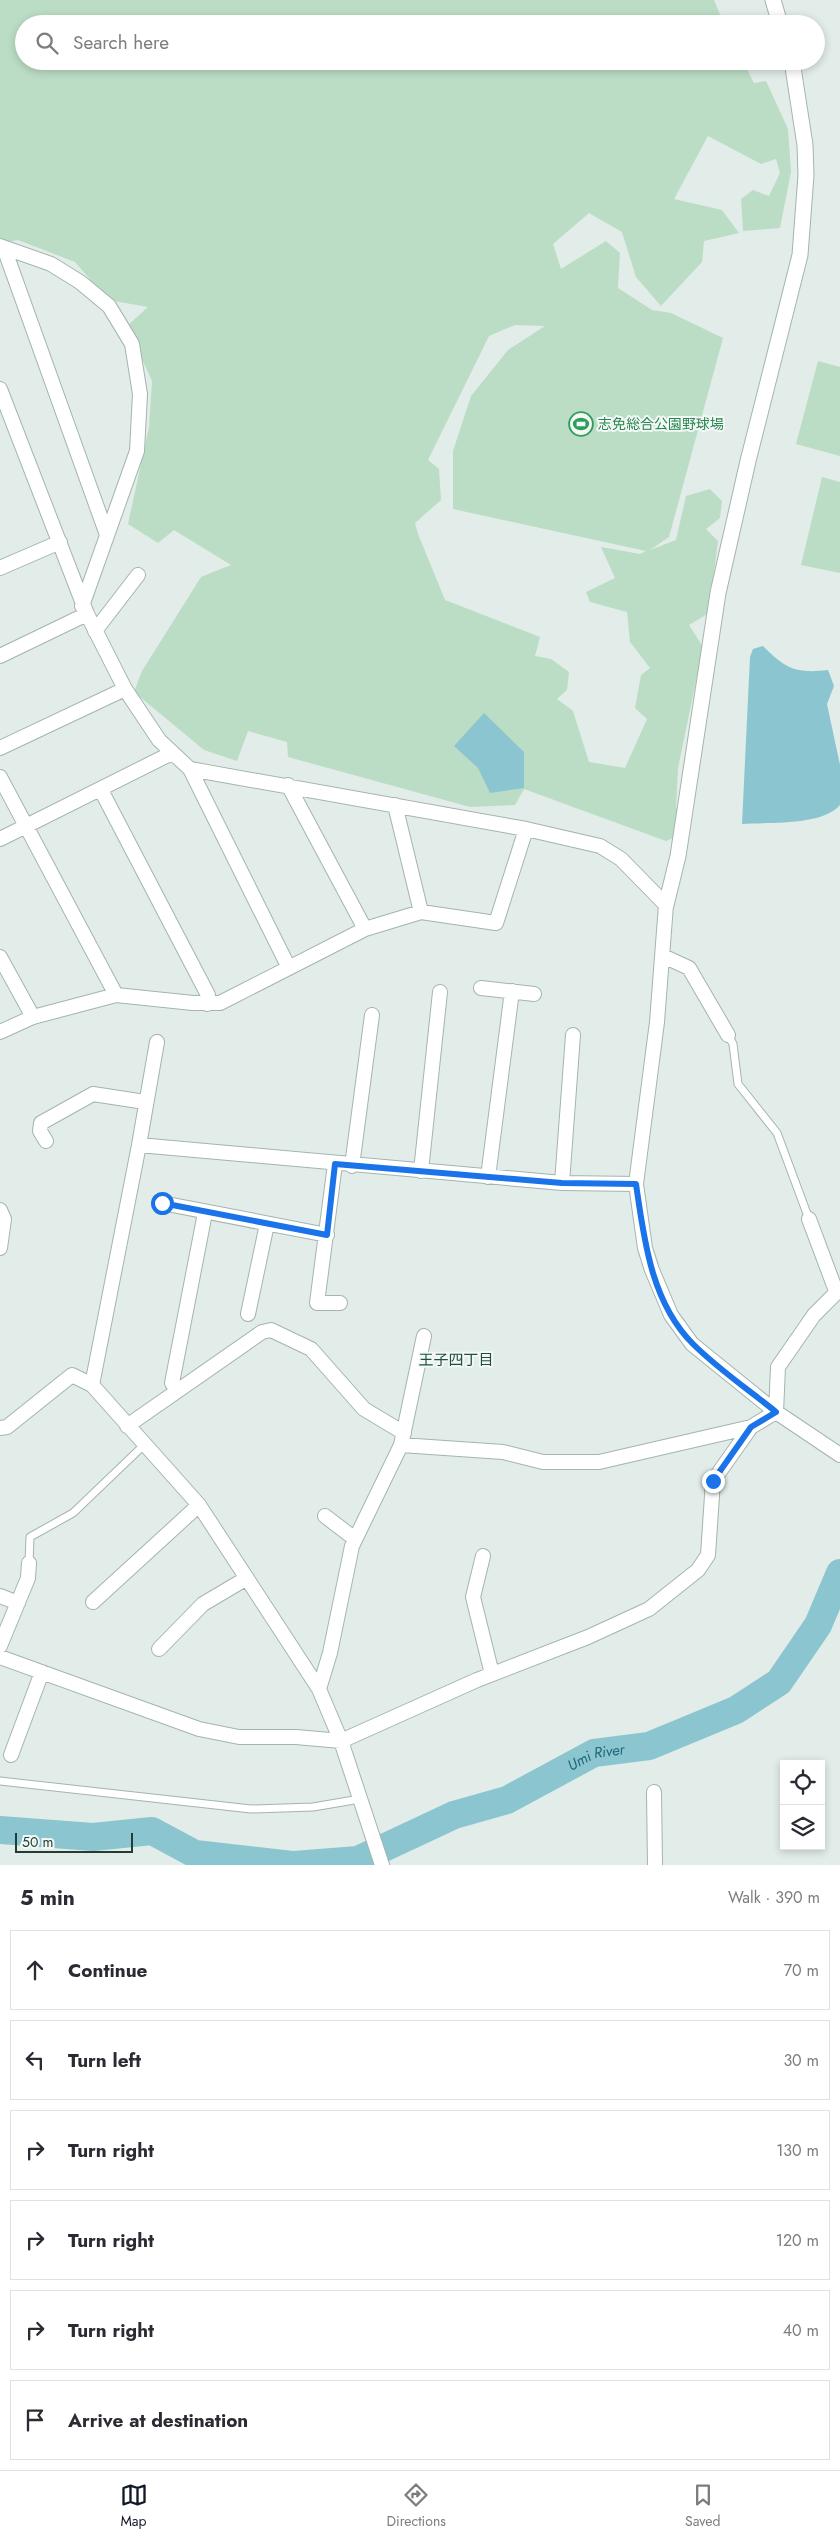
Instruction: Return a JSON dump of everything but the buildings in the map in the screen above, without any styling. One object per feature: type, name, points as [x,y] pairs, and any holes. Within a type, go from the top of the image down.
[{"type":"street","points":[[773,0],[777,15]]},
{"type":"street","points":[[793,70],[805,145],[806,175],[800,255],[748,461],[718,593],[678,856],[666,905],[657,1022],[636,1184],[645,1248],[652,1270],[671,1315],[692,1344],[776,1412],[840,1455]]},
{"type":"street","points":[[0,656],[84,610],[107,535],[137,451],[140,394],[132,344],[109,306],[80,282],[51,264],[2,247]]},
{"type":"street","points":[[2,247],[107,535]]},
{"type":"street","points":[[0,389],[60,542],[84,610],[124,689],[158,740],[190,769],[288,968]]},
{"type":"street","points":[[0,568],[60,542]]},
{"type":"street","points":[[95,631],[138,575]]},
{"type":"street","points":[[0,748],[124,689]]},
{"type":"street","points":[[0,839],[172,753]]},
{"type":"street","points":[[190,769],[526,829],[600,846],[621,859],[666,905]]},
{"type":"street","points":[[0,777],[116,995]]},
{"type":"street","points":[[288,785],[364,928]]},
{"type":"street","points":[[101,790],[208,995],[207,1004]]},
{"type":"street","points":[[395,805],[421,912]]},
{"type":"street","points":[[0,1032],[33,1017],[116,995],[207,1004],[220,1003],[364,928],[421,912],[496,923],[526,829]]},
{"type":"street","points":[[663,956],[688,968],[728,1036]]},
{"type":"street","points":[[0,957],[33,1017]]},
{"type":"street","points":[[480,988],[534,994]]},
{"type":"street","points":[[488,1177],[512,991]]},
{"type":"street","points":[[421,1171],[440,992]]},
{"type":"street","points":[[352,1166],[372,1015]]},
{"type":"street","points":[[562,1183],[573,1035]]},
{"type":"street","points":[[92,1386],[139,1146],[145,1102],[157,1042]]},
{"type":"street","points":[[46,1141],[40,1131],[41,1123],[93,1094],[145,1102]]},
{"type":"street","points":[[139,1146],[562,1183],[636,1184]]},
{"type":"street","points":[[335,1164],[327,1235],[316,1302],[340,1303]]},
{"type":"street","points":[[162,1203],[205,1213],[327,1235]]},
{"type":"street","points":[[0,1210],[4,1219],[0,1248]]},
{"type":"street","points":[[177,1390],[172,1383],[205,1213]]},
{"type":"street","points":[[776,1412],[778,1367],[814,1315],[838,1290],[809,1219]]},
{"type":"street","points":[[248,1314],[267,1224]]},
{"type":"street","points":[[127,1426],[262,1332],[271,1330],[311,1349],[364,1409],[403,1439],[503,1452],[543,1462],[599,1462],[751,1427],[776,1412]]},
{"type":"street","points":[[319,1689],[330,1653],[355,1539],[403,1439],[424,1336]]},
{"type":"street","points":[[0,1428],[7,1427],[72,1375],[92,1386],[199,1505],[319,1689],[341,1740],[382,1865]]},
{"type":"street","points":[[0,1657],[199,1729],[239,1737],[296,1737],[341,1740],[492,1674],[588,1637],[650,1609],[698,1570],[708,1555],[713,1481],[751,1427]]},
{"type":"street","points":[[93,1602],[199,1505]]},
{"type":"street","points":[[326,1516],[355,1539]]},
{"type":"street","points":[[483,1556],[473,1597],[492,1674]]},
{"type":"street","points":[[0,1646],[28,1578],[29,1563]]},
{"type":"street","points":[[158,1650],[203,1604],[248,1578]]},
{"type":"street","points":[[0,1596],[18,1603]]},
{"type":"street","points":[[11,1755],[42,1672]]},
{"type":"street","points":[[654,1792],[655,1865]]},
{"type":"lane","points":[[728,1036],[734,1044],[738,1084],[777,1133],[809,1219]]},
{"type":"lane","points":[[29,1563],[30,1537],[73,1513],[144,1445]]},
{"type":"lane","points":[[0,1781],[251,1809],[313,1807],[362,1802]]},
{"type":"green space","points":[[0,0],[714,0],[720,15],[15,15],[15,70],[748,70],[754,83],[766,81],[788,129],[791,172],[780,228],[743,231],[741,199],[753,190],[769,196],[780,173],[776,159],[761,164],[708,136],[674,199],[722,210],[739,233],[704,241],[702,262],[661,306],[636,277],[622,232],[589,213],[553,244],[561,269],[606,241],[620,253],[618,288],[652,310],[671,313],[723,338],[669,537],[650,550],[676,540],[686,496],[710,489],[722,501],[720,518],[706,529],[718,541],[709,613],[689,625],[703,647],[678,768],[676,807],[689,831],[666,841],[524,789],[515,805],[470,807],[288,757],[287,742],[248,731],[237,761],[204,750],[134,692],[142,671],[201,577],[231,565],[174,530],[158,543],[128,524],[149,427],[152,381],[127,326],[148,307],[108,300],[75,262],[18,240],[0,243]],"holes":[[[515,325],[545,326],[508,350],[471,396],[453,451],[453,509],[646,551],[640,554],[601,547],[615,578],[586,592],[590,602],[627,612],[630,642],[650,668],[641,675],[635,708],[647,719],[625,768],[589,762],[573,711],[557,699],[567,690],[569,672],[551,659],[535,656],[540,637],[445,600],[418,534],[415,523],[441,500],[439,469],[428,460],[489,336]]]},
{"type":"green space","points":[[818,361],[840,367],[840,456],[796,444]]},
{"type":"green space","points":[[822,477],[840,482],[840,573],[801,565]]},
{"type":"water","points":[[763,646],[778,660],[791,668],[807,671],[828,670],[834,686],[827,704],[840,765],[840,805],[832,812],[821,817],[794,822],[742,824],[750,657],[753,649]]},
{"type":"water","points":[[484,713],[524,752],[524,788],[490,793],[478,768],[454,746]]},
{"type":"waterway","name":"Umi River","points":[[294,1865],[358,1860],[454,1815],[507,1800],[594,1753],[649,1746],[736,1710],[779,1682],[818,1625],[840,1573]]},
{"type":"waterway","name":"Umi River","points":[[0,1830],[93,1837],[152,1831],[195,1854],[292,1865]]},
{"type":"place","name":"志免総合公園野球場","points":[[581,424]]},
{"type":"district","name":"王子四丁目","points":[[456,1360]]},
{"type":"route","points":[[162,1203],[205,1213],[327,1235],[335,1164],[562,1183],[636,1184],[645,1248],[671,1315],[692,1344],[776,1412],[751,1427],[713,1481]]}]
